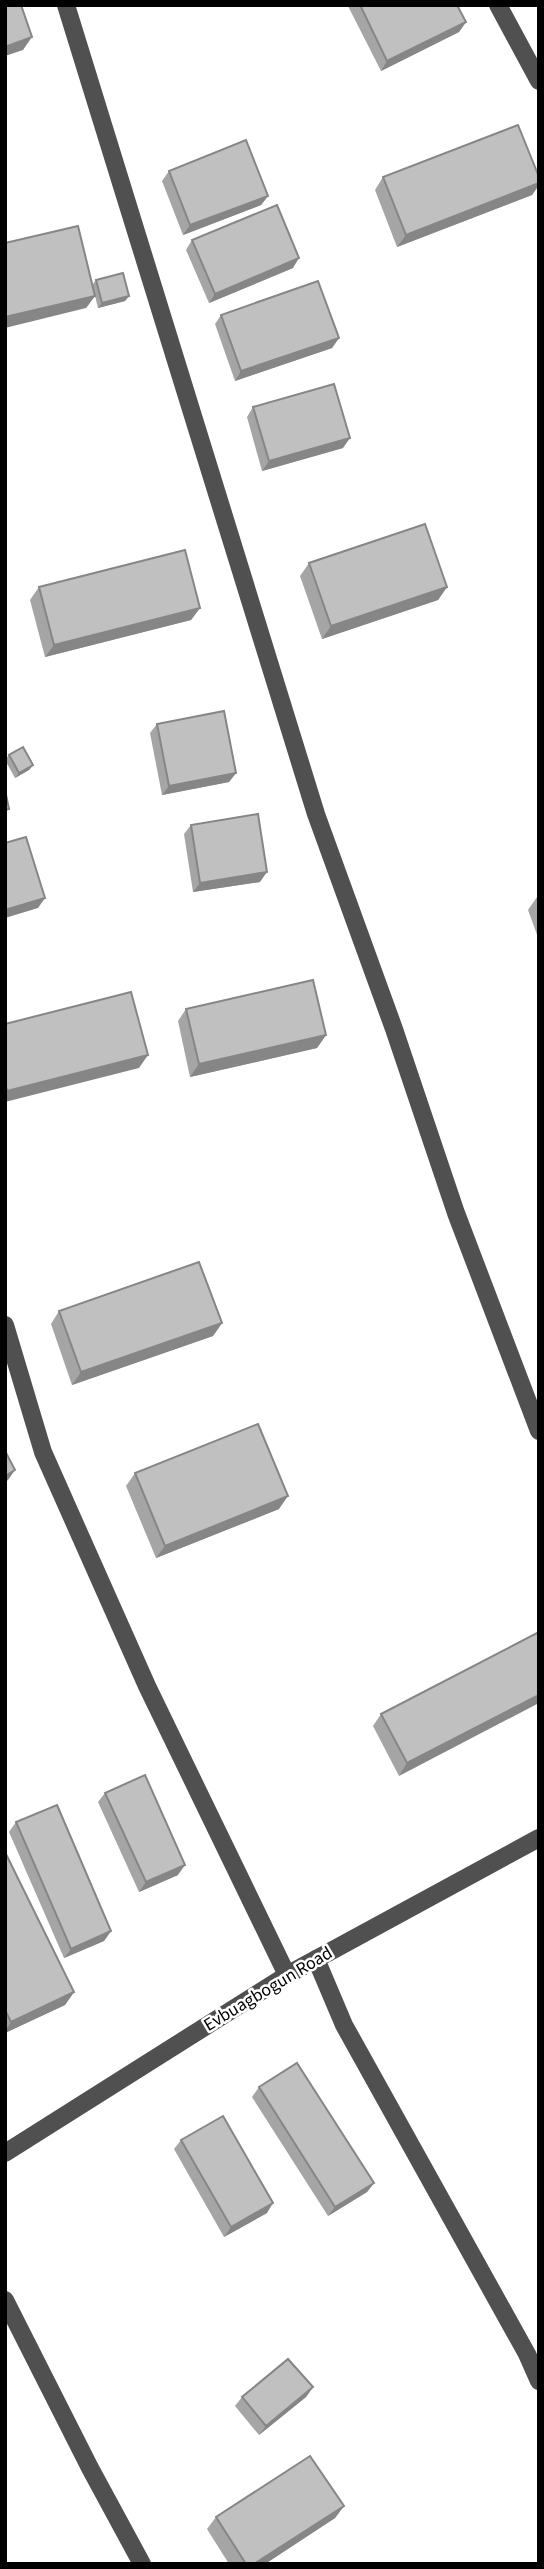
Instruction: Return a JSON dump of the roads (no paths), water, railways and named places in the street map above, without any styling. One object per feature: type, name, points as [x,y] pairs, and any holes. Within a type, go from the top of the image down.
[{"type":"street","points":[[66,5],[316,814],[394,1029],[456,1213],[539,1431]]},
{"type":"street","points":[[498,5],[539,81]]},
{"type":"street","points":[[5,1325],[43,1452],[147,1686],[287,1975]]},
{"type":"street","name":"Evbuagbogun Road","points":[[5,2153],[287,1975],[539,1838]]},
{"type":"street","points":[[316,1959],[344,2025],[521,2342],[539,2381]]},
{"type":"street","points":[[5,2300],[142,2564]]}]
